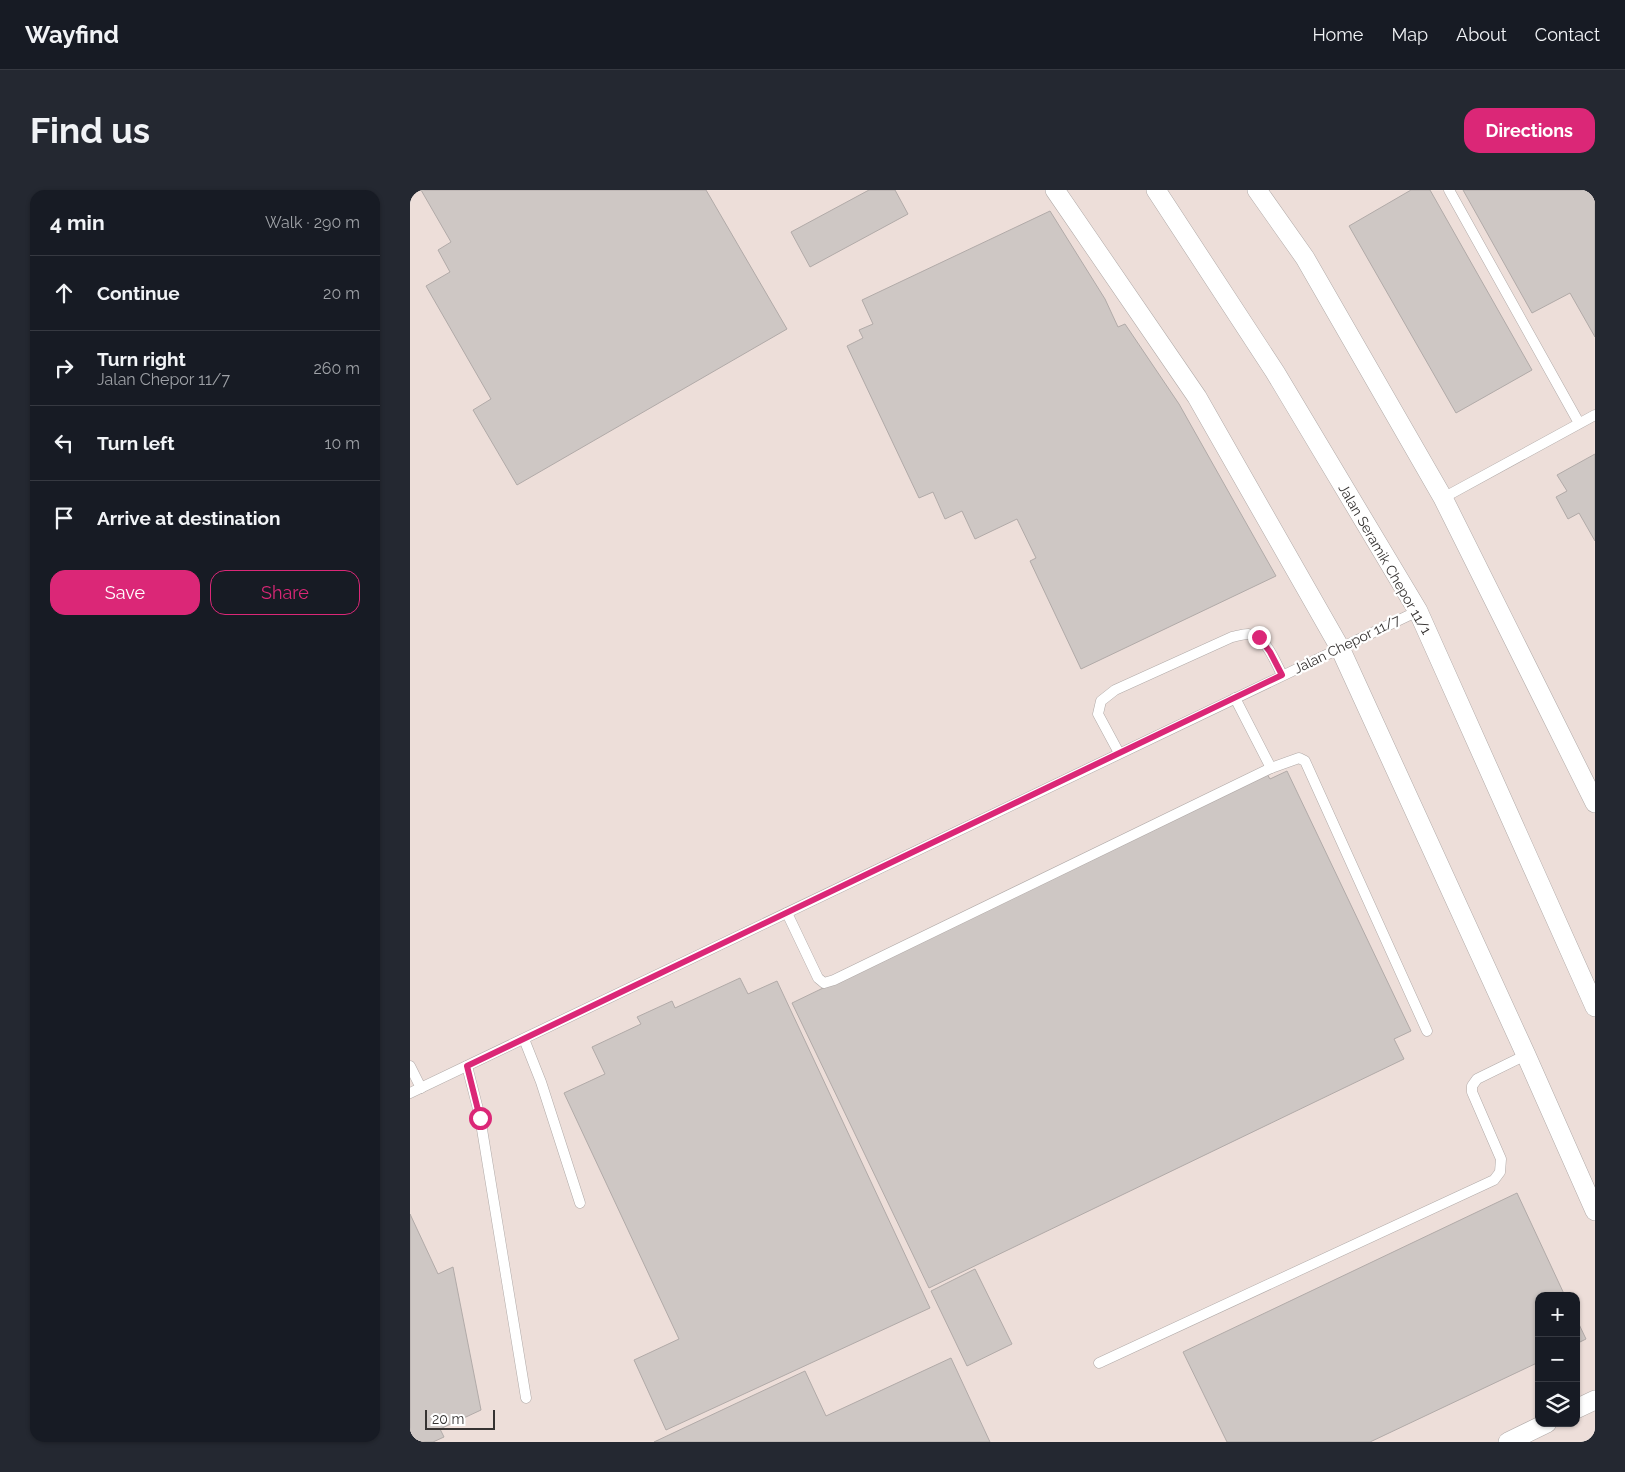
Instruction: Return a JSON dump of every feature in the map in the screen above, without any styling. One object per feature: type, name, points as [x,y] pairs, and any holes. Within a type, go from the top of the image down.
[{"type":"street","points":[[1055,190],[1197,397],[1340,648],[1595,1211]]},
{"type":"street","name":"Jalan Seramik Chepor 11/1","points":[[1156,190],[1276,372],[1418,610],[1585,977],[1595,1007]]},
{"type":"street","points":[[1258,190],[1305,258],[1443,498],[1595,803]]},
{"type":"street","points":[[1580,1407],[1595,1400]]},
{"type":"street","points":[[1508,1442],[1539,1427]]},
{"type":"lane","points":[[1449,190],[1579,424]]},
{"type":"lane","points":[[1443,498],[1595,415]]},
{"type":"lane","name":"Jalan Chepor 11/7","points":[[410,1094],[1418,610]]},
{"type":"lane","points":[[1119,753],[1098,714],[1101,701],[1115,690],[1232,637],[1247,634],[1259,637],[1270,652],[1282,675]]},
{"type":"lane","points":[[1235,698],[1271,768]]},
{"type":"lane","points":[[787,913],[818,978],[824,983],[834,980],[1271,768],[1299,758],[1305,761],[1427,1031]]},
{"type":"lane","points":[[524,1039],[541,1082],[580,1203]]},
{"type":"lane","points":[[1099,1363],[1494,1180],[1500,1172],[1500,1159],[1472,1092],[1472,1086],[1477,1079],[1526,1056]]},
{"type":"lane","points":[[410,1066],[421,1088]]},
{"type":"lane","points":[[467,1066],[480,1118],[526,1398]]},
{"type":"shaded area","points":[[410,190],[1595,190],[1595,1442],[410,1442]]},
{"type":"building","points":[[421,190],[706,190],[787,329],[517,485],[473,410],[491,399],[426,286],[450,272],[438,250],[451,242]]},
{"type":"building","points":[[869,190],[895,190],[908,214],[810,267],[791,232]]},
{"type":"building","points":[[1411,190],[1430,190],[1532,370],[1456,413],[1349,226]]},
{"type":"building","points":[[1463,190],[1595,190],[1595,337],[1570,293],[1532,313]]},
{"type":"building","points":[[1050,211],[1105,299],[1118,327],[1125,324],[1179,404],[1276,576],[1081,669],[1030,561],[1036,558],[1017,519],[975,539],[962,511],[945,519],[933,492],[919,498],[847,346],[863,338],[859,330],[873,324],[862,300]]},
{"type":"building","points":[[1595,454],[1595,541],[1579,513],[1568,519],[1556,497],[1567,491],[1557,475]]},
{"type":"building","points":[[1287,771],[1411,1031],[1394,1039],[1404,1059],[929,1288],[792,1003],[1267,774],[1270,779]]},
{"type":"building","points":[[740,978],[748,994],[777,981],[930,1308],[666,1430],[634,1360],[679,1339],[564,1093],[605,1074],[592,1047],[641,1024],[637,1017],[672,1001],[675,1008]]},
{"type":"building","points":[[1517,1193],[1563,1292],[1535,1292],[1535,1364],[1370,1442],[1227,1442],[1183,1352]]},
{"type":"building","points":[[410,1214],[438,1274],[453,1267],[481,1410],[440,1429],[444,1437],[433,1442],[410,1442]]},
{"type":"building","points":[[975,1269],[1012,1344],[967,1366],[931,1291]]},
{"type":"building","points":[[1580,1326],[1586,1339],[1580,1342]]},
{"type":"building","points":[[951,1358],[990,1442],[654,1442],[805,1371],[826,1416]]},
{"type":"route","points":[[480,1118],[467,1066],[1282,675],[1270,652],[1259,637]]}]
